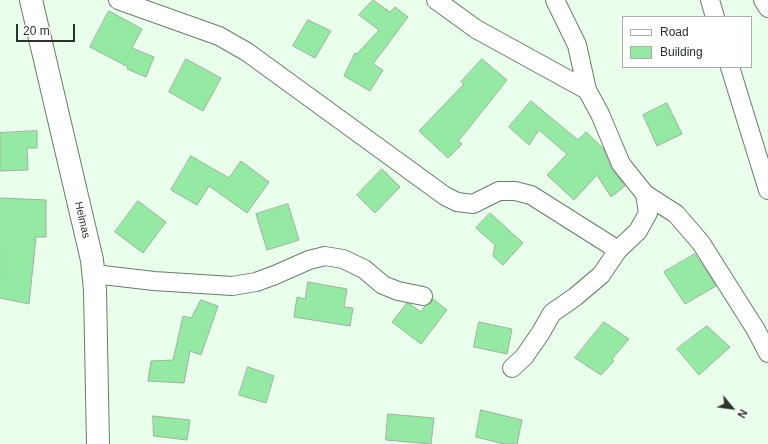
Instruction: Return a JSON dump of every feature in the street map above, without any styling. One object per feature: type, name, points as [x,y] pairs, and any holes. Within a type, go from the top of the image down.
[{"type":"street","name":"Helmas","points":[[31,0],[92,260],[95,290],[98,444]]},
{"type":"street","points":[[118,0],[220,36],[247,52],[445,196],[458,202],[473,204],[499,191],[514,191],[531,195],[618,250]]},
{"type":"street","points":[[436,0],[476,29],[587,90]]},
{"type":"street","points":[[555,0],[577,45],[587,90],[600,114],[621,164],[645,194],[676,214],[701,243],[756,330],[768,353]]},
{"type":"street","points":[[710,0],[715,16]]},
{"type":"street","points":[[763,0],[768,8]]},
{"type":"street","points":[[730,68],[768,190]]},
{"type":"street","points":[[512,368],[524,357],[552,313],[601,275],[618,250],[638,231],[648,213],[645,194]]},
{"type":"street","points":[[94,274],[154,281],[232,286],[256,282],[275,276],[309,260],[325,256],[343,259],[364,268],[383,285],[398,291],[423,296]]},
{"type":"building","points":[[373,0],[390,12],[395,7],[408,17],[373,64],[383,70],[370,91],[344,76],[355,53],[357,54],[379,30],[359,15]]},
{"type":"building","points":[[109,11],[142,29],[132,48],[154,57],[146,77],[127,69],[128,67],[90,47]]},
{"type":"building","points":[[308,20],[331,31],[315,58],[293,46]]},
{"type":"building","points":[[186,59],[221,78],[203,111],[169,92]]},
{"type":"building","points":[[482,59],[507,80],[458,141],[462,144],[448,158],[419,131],[464,84],[461,82]]},
{"type":"building","points":[[531,101],[578,140],[586,132],[603,148],[611,168],[625,186],[611,197],[597,175],[574,200],[547,175],[567,154],[539,130],[529,145],[509,127]]},
{"type":"building","points":[[667,103],[682,134],[657,146],[643,115]]},
{"type":"building","points":[[37,131],[37,148],[27,148],[28,170],[0,171],[0,133]]},
{"type":"building","points":[[191,156],[229,178],[241,161],[269,182],[247,213],[209,186],[197,205],[171,190]]},
{"type":"building","points":[[382,169],[400,187],[375,213],[357,195]]},
{"type":"building","points":[[0,198],[46,200],[46,237],[36,237],[29,304],[0,298]]},
{"type":"building","points":[[138,201],[166,222],[143,253],[115,232]]},
{"type":"building","points":[[288,204],[299,240],[267,250],[256,214]]},
{"type":"building","points":[[490,213],[523,243],[503,265],[493,256],[495,245],[476,228]]},
{"type":"building","points":[[695,254],[716,286],[685,304],[664,272]]},
{"type":"building","points":[[308,282],[347,289],[344,307],[353,308],[350,326],[294,317],[297,297],[305,299]]},
{"type":"building","points":[[433,299],[447,310],[421,344],[392,322],[407,303],[421,312],[425,306],[431,303]]},
{"type":"building","points":[[201,300],[218,306],[201,355],[190,351],[184,383],[148,381],[151,361],[173,360],[183,316],[191,318]]},
{"type":"building","points":[[479,322],[512,329],[507,354],[474,347]]},
{"type":"building","points":[[604,322],[629,339],[612,359],[614,361],[601,375],[575,358]]},
{"type":"building","points":[[707,326],[730,347],[699,375],[677,349]]},
{"type":"building","points":[[248,367],[274,376],[266,403],[239,395]]},
{"type":"building","points":[[481,410],[522,420],[517,444],[504,444],[476,437]]},
{"type":"building","points":[[388,414],[434,418],[431,444],[386,440]]},
{"type":"building","points":[[153,416],[190,420],[187,440],[154,436]]}]
